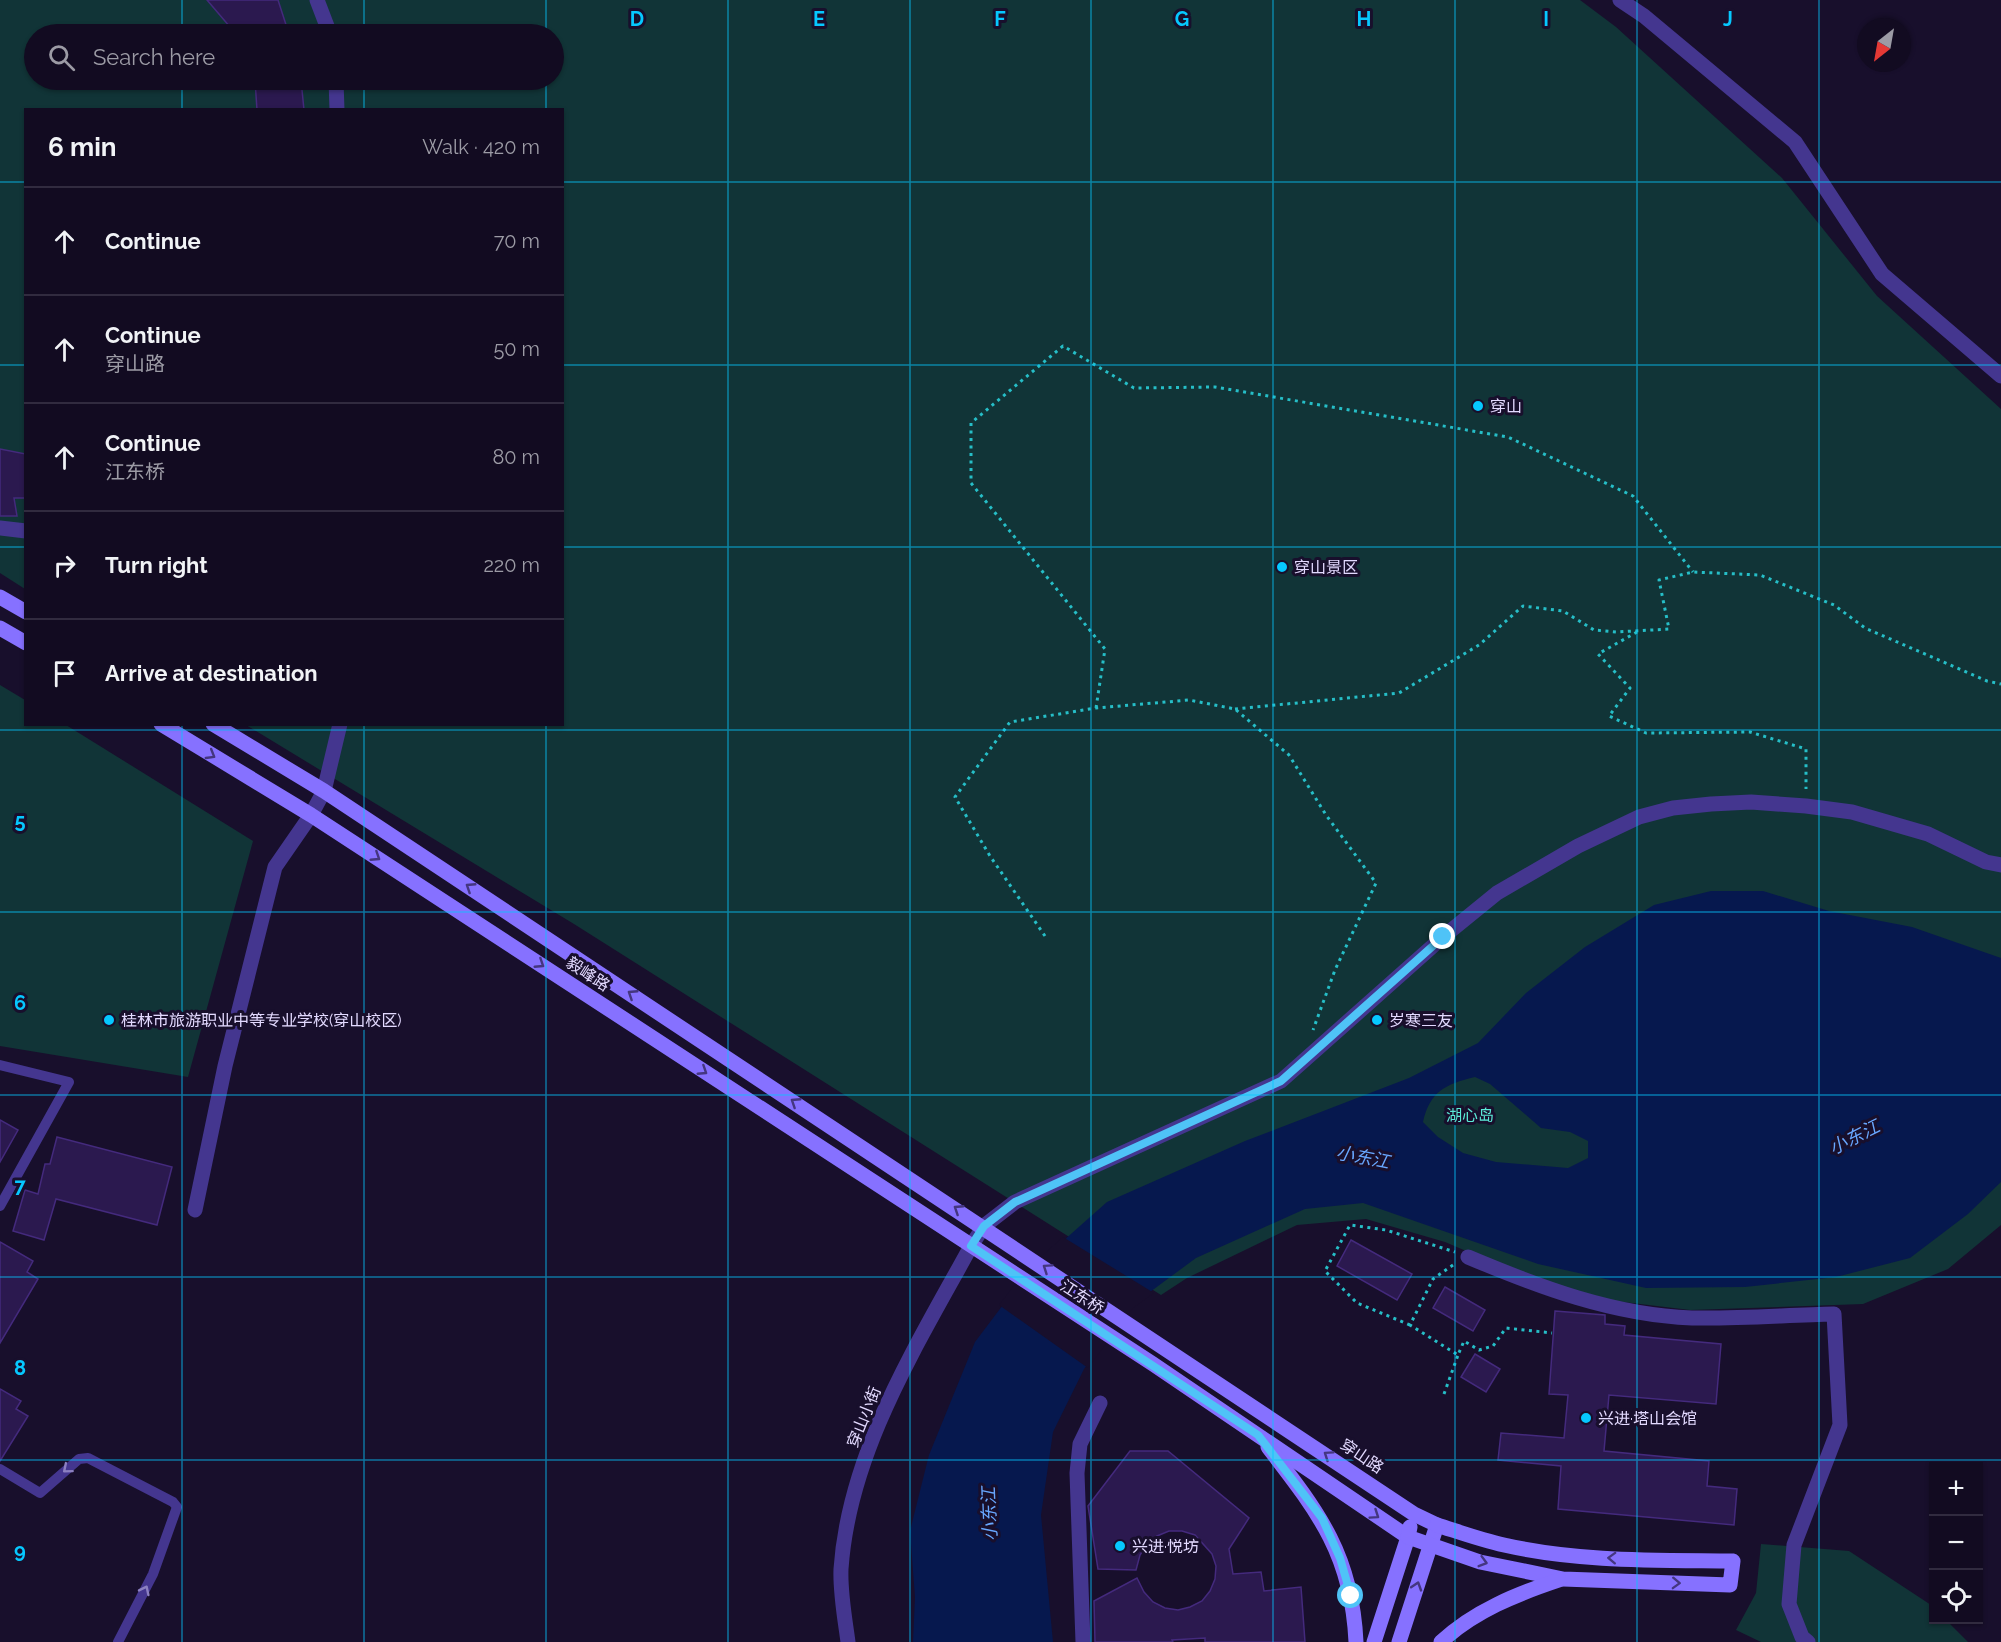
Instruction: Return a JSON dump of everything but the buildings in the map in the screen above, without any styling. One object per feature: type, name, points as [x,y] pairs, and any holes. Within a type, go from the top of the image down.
[{"type":"main road","points":[[0,597],[24,611]]},
{"type":"main road","points":[[0,628],[24,642]]},
{"type":"main road","name":"毅峰路","points":[[164,726],[311,815],[991,1260]]},
{"type":"main road","name":"毅峰路","points":[[216,726],[324,791],[1006,1241]]},
{"type":"main road","name":"江东桥","points":[[1006,1241],[1166,1347]]},
{"type":"main road","name":"江东桥","points":[[991,1260],[1153,1364],[1258,1435]]},
{"type":"main road","name":"穿山路","points":[[1166,1347],[1414,1514],[1437,1525],[1503,1545],[1564,1554],[1602,1558],[1733,1562],[1730,1585],[1563,1579]]},
{"type":"main road","points":[[1258,1435],[1408,1537],[1489,1564],[1563,1579]]},
{"type":"main road","points":[[1258,1435],[1312,1503],[1330,1533],[1351,1596],[1356,1642]]},
{"type":"main road","points":[[1374,1642],[1414,1514]]},
{"type":"main road","points":[[1399,1642],[1437,1525]]},
{"type":"main road","points":[[1441,1642],[1481,1613],[1509,1598],[1563,1579]]},
{"type":"street","points":[[1620,0],[1644,16],[1795,142],[1882,274],[2001,376]]},
{"type":"street","points":[[321,4],[327,24]]},
{"type":"street","points":[[336,90],[337,108]]},
{"type":"street","points":[[0,528],[24,531]]},
{"type":"street","points":[[195,1210],[225,1066],[275,867],[311,815],[324,791],[337,746],[340,726]]},
{"type":"street","name":"穿山小街","points":[[848,1642],[841,1571],[856,1488],[885,1408],[971,1246],[984,1226],[1015,1202],[1281,1081],[1443,937],[1497,893],[1609,830],[1639,817],[1673,808],[1751,802],[1852,812],[1928,834],[1986,862],[2001,865]]},
{"type":"street","points":[[1468,1257],[1527,1282],[1568,1295],[1611,1307],[1657,1315],[1692,1318],[1834,1314],[1840,1425],[1794,1545],[1789,1604],[1802,1637],[1808,1642]]},
{"type":"street","points":[[1083,1642],[1077,1473],[1080,1444],[1100,1403]]},
{"type":"lane","points":[[0,1065],[69,1082],[0,1206]]},
{"type":"lane","points":[[0,1469],[40,1492],[80,1459],[88,1458],[173,1502],[177,1507],[153,1574],[118,1642]]},
{"type":"path","points":[[1096,708],[1105,649],[971,483],[971,423],[1063,346],[1134,388],[1215,387],[1344,412],[1508,437],[1633,496],[1693,572]]},
{"type":"path","points":[[1045,936],[990,856],[955,797],[1010,722],[1096,708],[1188,700],[1235,709],[1399,693],[1479,645],[1523,606],[1563,611],[1594,630],[1670,629],[1659,579],[1693,572],[1760,575],[1834,605],[1865,628],[1987,681],[2001,684]]},
{"type":"path","points":[[1639,631],[1598,654],[1630,688],[1610,716],[1646,733],[1750,732],[1806,749],[1806,806]]},
{"type":"path","points":[[1235,709],[1289,755],[1326,815],[1376,883],[1335,969],[1313,1032]]},
{"type":"path","points":[[1458,1355],[1410,1325],[1357,1303],[1325,1271],[1350,1225],[1386,1230],[1468,1257]]},
{"type":"path","points":[[1410,1325],[1433,1279],[1468,1257]]},
{"type":"path","points":[[1444,1394],[1464,1341],[1479,1350],[1493,1346],[1506,1328],[1551,1334]]},
{"type":"green space","name":"穿山景区","points":[[0,0],[1580,0],[1616,27],[1782,178],[1877,296],[2001,409],[2001,1225],[1948,1269],[1863,1304],[1690,1310],[1607,1300],[1532,1279],[1445,1242],[1366,1219],[1297,1225],[1187,1278],[1161,1295],[574,924],[248,726],[564,726],[564,108],[24,108],[24,588],[0,573]]},
{"type":"green space","points":[[0,685],[24,699],[24,726],[68,726],[253,841],[188,1077],[0,1046]]},
{"type":"green space","points":[[1761,1544],[1849,1551],[1929,1604],[1929,1624],[1950,1624],[1968,1642],[1761,1642],[1736,1630],[1756,1593]]},
{"type":"water","name":"小东江","points":[[1711,891],[1763,891],[1829,911],[1912,927],[2001,958],[2001,1182],[1968,1214],[1910,1258],[1836,1277],[1745,1287],[1646,1288],[1538,1264],[1363,1203],[1305,1209],[1196,1258],[1131,1306],[1084,1369],[1053,1432],[1041,1515],[1053,1642],[913,1642],[915,1597],[910,1531],[929,1455],[975,1342],[1027,1273],[1107,1202],[1245,1141],[1409,1078],[1478,1043],[1526,993],[1585,947],[1654,905]],"holes":[[[1475,1077],[1490,1084],[1541,1128],[1570,1132],[1588,1141],[1588,1158],[1568,1168],[1496,1162],[1463,1153],[1438,1137],[1423,1122],[1430,1103],[1441,1090],[1448,1086]]]},
{"type":"pier","points":[[1063,1237],[1154,1293],[1133,1308],[1088,1368],[999,1305],[1025,1271]]},
{"type":"place","name":"穿山","points":[[1478,406]]},
{"type":"place","name":"穿山景区","points":[[1282,567]]},
{"type":"place","name":"桂林市旅游职业中等专业学校(穿山校区)","points":[[109,1020]]},
{"type":"place","name":"岁寒三友","points":[[1377,1020]]},
{"type":"place","name":"兴进·塔山会馆","points":[[1586,1418]]},
{"type":"place","name":"兴进·悦坊","points":[[1120,1546]]},
{"type":"route","points":[[1351,1596],[1340,1558],[1322,1518],[1258,1435],[971,1246],[984,1226],[1015,1202],[1096,1163],[1281,1081],[1443,937]]},
{"type":"park label","name":"湖心岛","points":[[1470,1115]]}]
